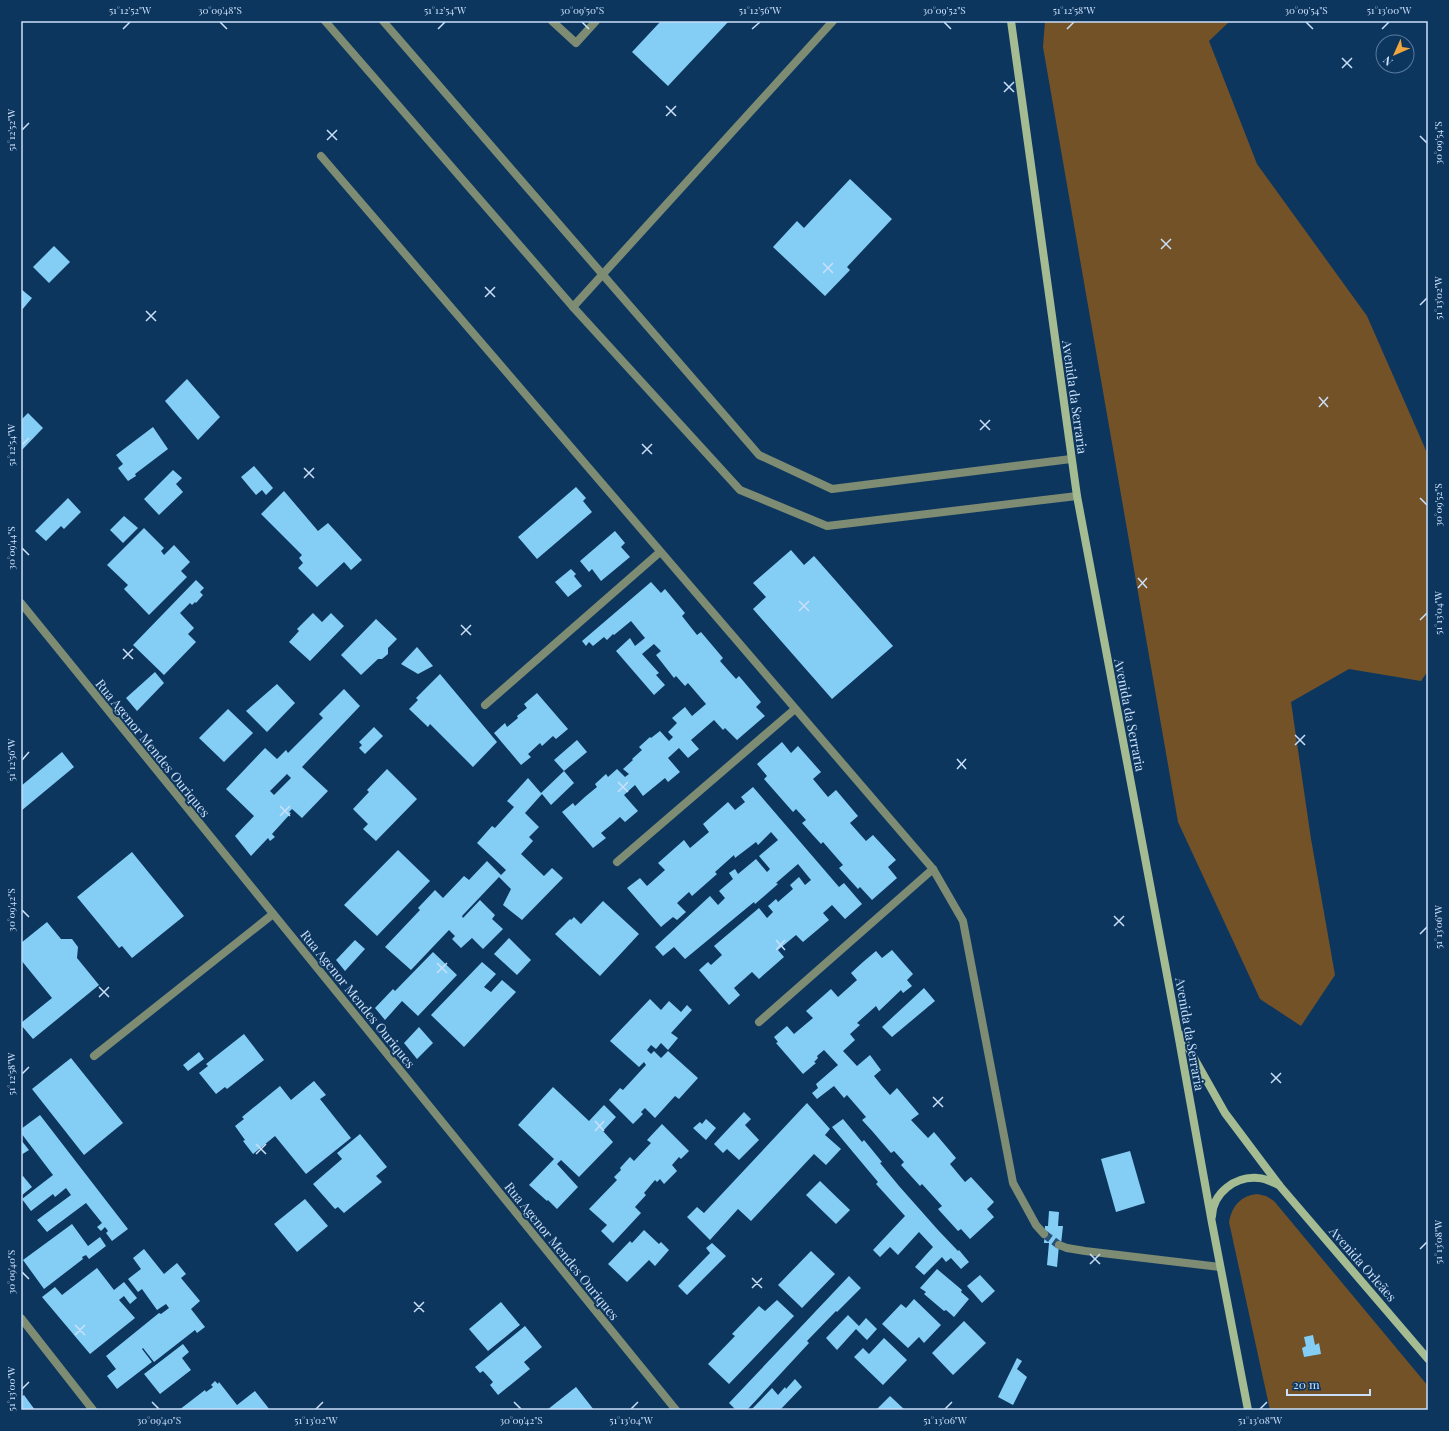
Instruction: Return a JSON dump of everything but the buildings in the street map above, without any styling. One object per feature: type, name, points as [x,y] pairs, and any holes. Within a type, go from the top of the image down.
[{"type":"main road","name":"Avenida da Serraria","points":[[1011,21],[1077,496],[1177,1028],[1220,1267],[1248,1410]]},
{"type":"main road","name":"Avenida Orleães","points":[[1177,1028],[1225,1113],[1279,1185],[1428,1359]]},
{"type":"main road","points":[[1212,1223],[1212,1211],[1217,1199],[1224,1189],[1235,1181],[1246,1178],[1259,1178],[1279,1185]]},
{"type":"street","points":[[325,21],[573,307],[740,490],[827,526],[1077,496]]},
{"type":"street","points":[[383,21],[759,455],[832,489],[1071,458]]},
{"type":"street","points":[[552,21],[576,43],[596,21]]},
{"type":"street","points":[[573,307],[833,21]]},
{"type":"street","points":[[321,156],[933,869],[963,921],[1013,1183],[1036,1225],[1044,1234]]},
{"type":"street","points":[[485,705],[660,552]]},
{"type":"street","name":"Rua Agenor Mendes Ouriques","points":[[21,603],[676,1410]]},
{"type":"street","points":[[617,862],[795,709]]},
{"type":"street","points":[[759,1022],[933,869]]},
{"type":"street","points":[[94,1056],[273,914]]},
{"type":"street","points":[[1059,1245],[1085,1251],[1220,1267]]},
{"type":"street","points":[[21,1318],[93,1410]]},
{"type":"shaded area","points":[[1045,21],[1230,21],[1209,41],[1257,164],[1367,316],[1428,455],[1428,671],[1421,681],[1349,669],[1291,702],[1311,839],[1335,975],[1301,1026],[1260,999],[1178,822],[1043,47]]},
{"type":"shaded area","points":[[1257,1194],[1266,1196],[1274,1201],[1428,1386],[1428,1410],[1270,1410],[1229,1222],[1232,1211],[1238,1202],[1246,1197]]},
{"type":"tunnel","points":[[1044,1234],[1059,1245]]}]
